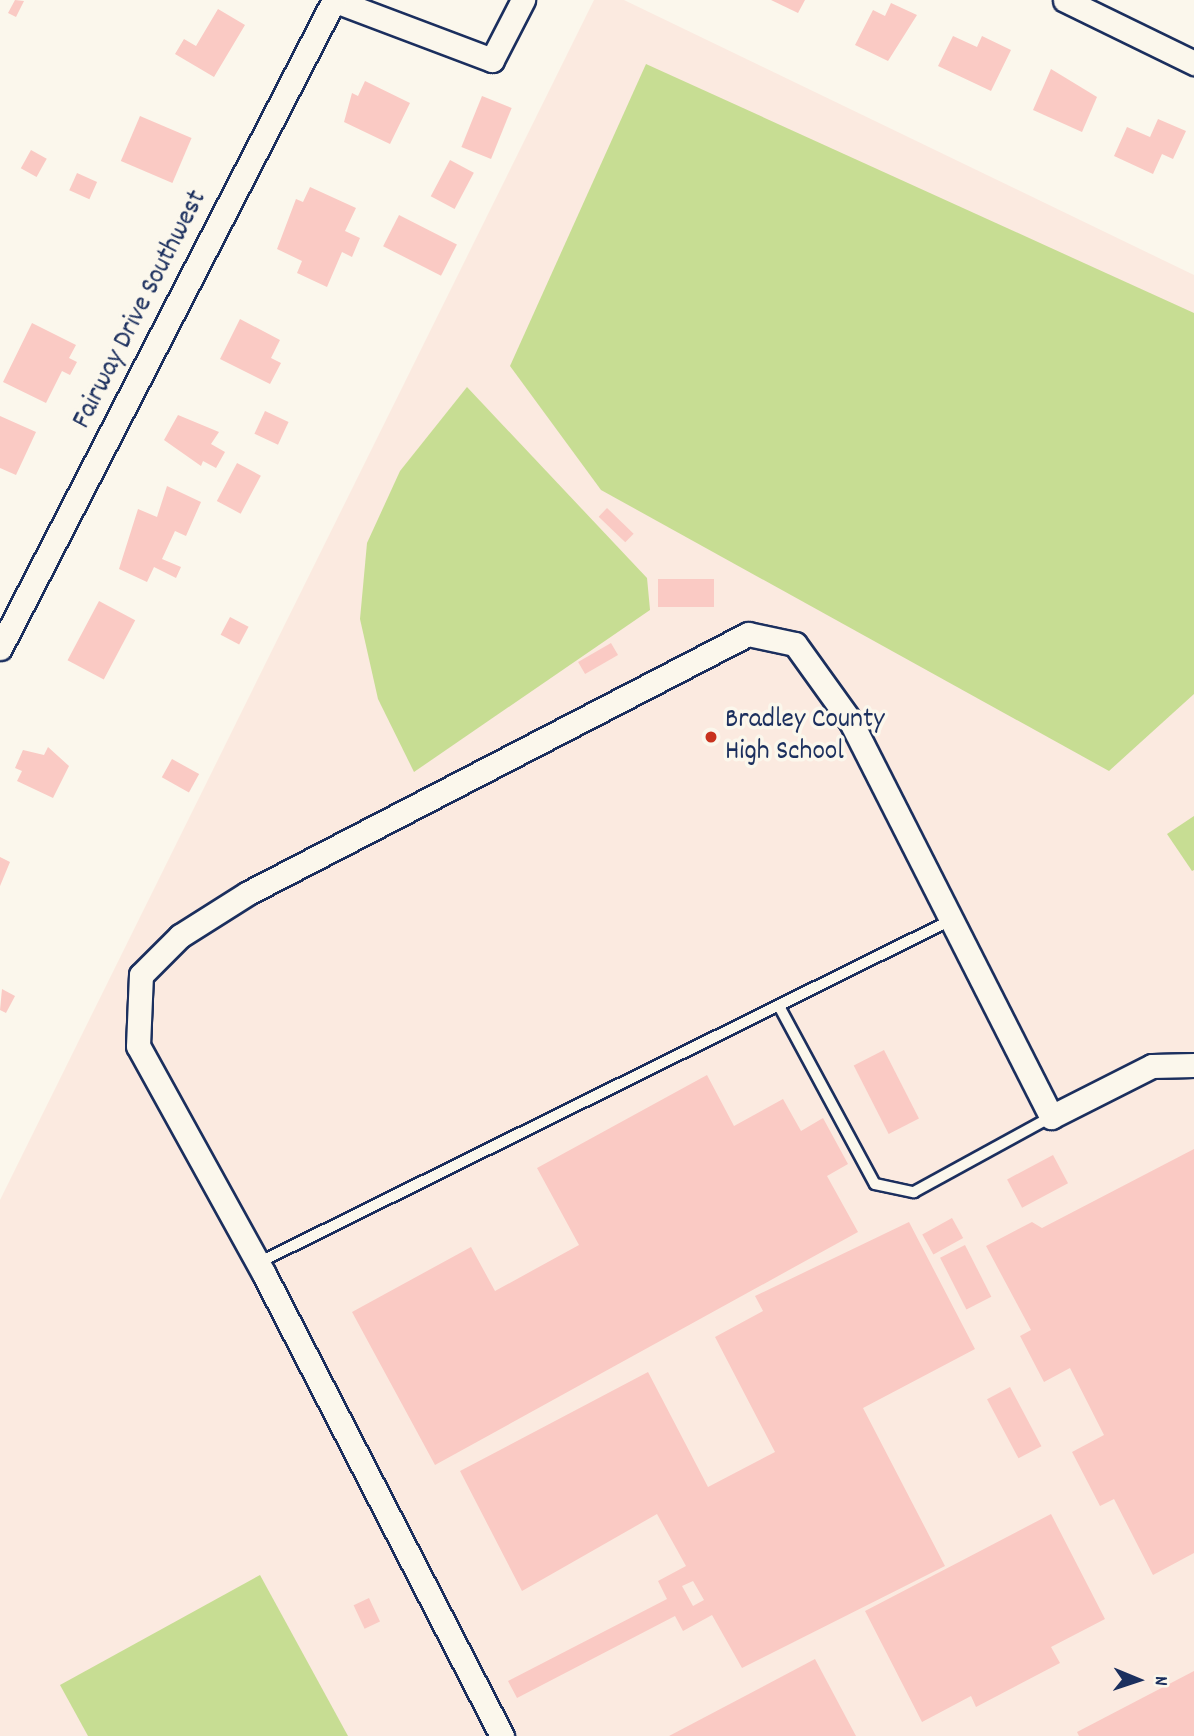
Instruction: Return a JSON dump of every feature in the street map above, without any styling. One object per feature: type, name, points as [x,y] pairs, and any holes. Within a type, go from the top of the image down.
[{"type":"street","points":[[334,0],[492,60],[523,0]]},
{"type":"street","name":"Fairway Drive Southwest","points":[[0,648],[334,0]]},
{"type":"street","points":[[1065,0],[1194,63]]},
{"type":"street","points":[[502,1736],[258,1263],[138,1045],[141,975],[180,936],[248,892],[705,653],[748,634],[794,643],[851,722],[949,920],[1052,1117],[1152,1066],[1194,1065]]},
{"type":"lane","points":[[258,1263],[949,920]]},
{"type":"lane","points":[[779,1006],[875,1184],[914,1192],[1052,1117]]},
{"type":"shaded area","name":"Bradley County High School","points":[[594,0],[624,0],[1194,275],[1194,1736],[0,1736],[0,1200]]},
{"type":"green space","points":[[646,64],[1194,313],[1194,694],[1109,771],[601,490],[510,366]]},
{"type":"green space","points":[[467,387],[647,578],[650,610],[414,772],[378,699],[360,619],[367,543],[400,471]]},
{"type":"green space","points":[[1194,816],[1194,870],[1192,871],[1167,834]]},
{"type":"green space","points":[[260,1575],[348,1736],[88,1736],[60,1685]]},
{"type":"building","points":[[15,0],[24,1],[16,17],[8,13]]},
{"type":"building","points":[[771,0],[805,0],[798,13]]},
{"type":"building","points":[[891,3],[917,15],[888,61],[855,45],[873,10],[885,16]]},
{"type":"building","points":[[218,9],[245,25],[214,77],[175,54],[184,39],[196,46]]},
{"type":"building","points":[[953,36],[977,47],[982,36],[1011,50],[991,91],[938,66]]},
{"type":"building","points":[[1051,69],[1097,97],[1082,132],[1033,110]]},
{"type":"building","points":[[365,81],[410,103],[390,144],[344,122],[352,93],[358,96]]},
{"type":"building","points":[[482,96],[512,108],[491,159],[461,147]]},
{"type":"building","points":[[140,116],[192,138],[172,183],[121,161]]},
{"type":"building","points":[[1158,119],[1186,131],[1173,159],[1162,154],[1153,174],[1114,156],[1127,127],[1150,137]]},
{"type":"building","points":[[31,150],[47,159],[37,177],[21,168]]},
{"type":"building","points":[[450,160],[474,173],[455,209],[431,196]]},
{"type":"building","points":[[77,173],[97,182],[89,199],[69,190]]},
{"type":"building","points":[[310,187],[356,208],[345,231],[360,238],[352,257],[342,252],[327,287],[297,273],[302,261],[277,249],[296,199],[303,202]]},
{"type":"building","points":[[399,215],[457,245],[441,276],[383,246]]},
{"type":"building","points":[[240,319],[280,340],[271,358],[281,363],[270,384],[220,359]]},
{"type":"building","points":[[32,323],[76,345],[69,358],[77,362],[70,375],[62,371],[46,403],[3,382]]},
{"type":"building","points":[[265,411],[289,422],[278,445],[254,434]]},
{"type":"building","points":[[178,415],[219,432],[211,444],[225,452],[216,468],[203,461],[201,466],[164,440]]},
{"type":"building","points":[[0,416],[36,432],[16,475],[0,468]]},
{"type":"building","points":[[237,463],[261,476],[241,514],[217,501]]},
{"type":"building","points":[[167,486],[201,502],[186,536],[175,531],[162,559],[181,567],[176,578],[154,567],[147,582],[119,569],[138,509],[157,517]]},
{"type":"building","points":[[607,508],[634,534],[625,542],[599,517]]},
{"type":"building","points":[[658,579],[714,579],[714,607],[658,607]]},
{"type":"building","points":[[99,601],[135,620],[104,679],[68,660]]},
{"type":"building","points":[[230,617],[249,627],[239,645],[221,635]]},
{"type":"building","points":[[611,643],[618,655],[585,674],[578,662]]},
{"type":"building","points":[[48,747],[69,766],[53,798],[17,781],[22,771],[15,768],[23,750],[44,755]]},
{"type":"building","points":[[172,759],[199,774],[189,792],[162,777]]},
{"type":"building","points":[[0,857],[10,862],[0,886]]},
{"type":"building","points":[[2,989],[15,996],[6,1013],[0,1010]]},
{"type":"building","points":[[884,1050],[919,1119],[889,1134],[854,1065]]},
{"type":"building","points":[[707,1075],[734,1126],[783,1099],[801,1131],[823,1118],[848,1164],[827,1176],[858,1232],[435,1465],[352,1312],[471,1247],[495,1291],[579,1245],[537,1168]]},
{"type":"building","points":[[1194,1149],[1194,1553],[1153,1575],[1114,1499],[1100,1506],[1072,1452],[1104,1435],[1070,1368],[1044,1382],[1020,1336],[1031,1330],[986,1246],[1032,1222],[1042,1228]]},
{"type":"building","points":[[1053,1155],[1068,1183],[1022,1208],[1007,1179]]},
{"type":"building","points":[[952,1218],[963,1238],[933,1255],[922,1234]]},
{"type":"building","points":[[909,1222],[975,1349],[863,1408],[945,1566],[742,1668],[712,1615],[683,1631],[675,1616],[517,1698],[508,1681],[667,1599],[658,1581],[686,1566],[657,1514],[522,1591],[460,1471],[648,1372],[708,1487],[775,1452],[715,1337],[763,1311],[755,1296]],"holes":[[[693,1581],[704,1600],[693,1606],[682,1586]]]},
{"type":"building","points":[[965,1245],[991,1297],[966,1309],[940,1258]]},
{"type":"building","points":[[1010,1387],[1041,1446],[1018,1458],[987,1399]]},
{"type":"building","points":[[1051,1514],[1105,1619],[1051,1647],[1060,1663],[976,1707],[971,1696],[922,1722],[865,1611]]},
{"type":"building","points":[[369,1598],[380,1622],[365,1629],[354,1605]]},
{"type":"building","points":[[815,1659],[856,1736],[669,1736]]},
{"type":"building","points":[[1194,1671],[1194,1736],[1079,1736],[1077,1732]]},
{"type":"place","name":"Bradley County High School","points":[[711,737]]}]
